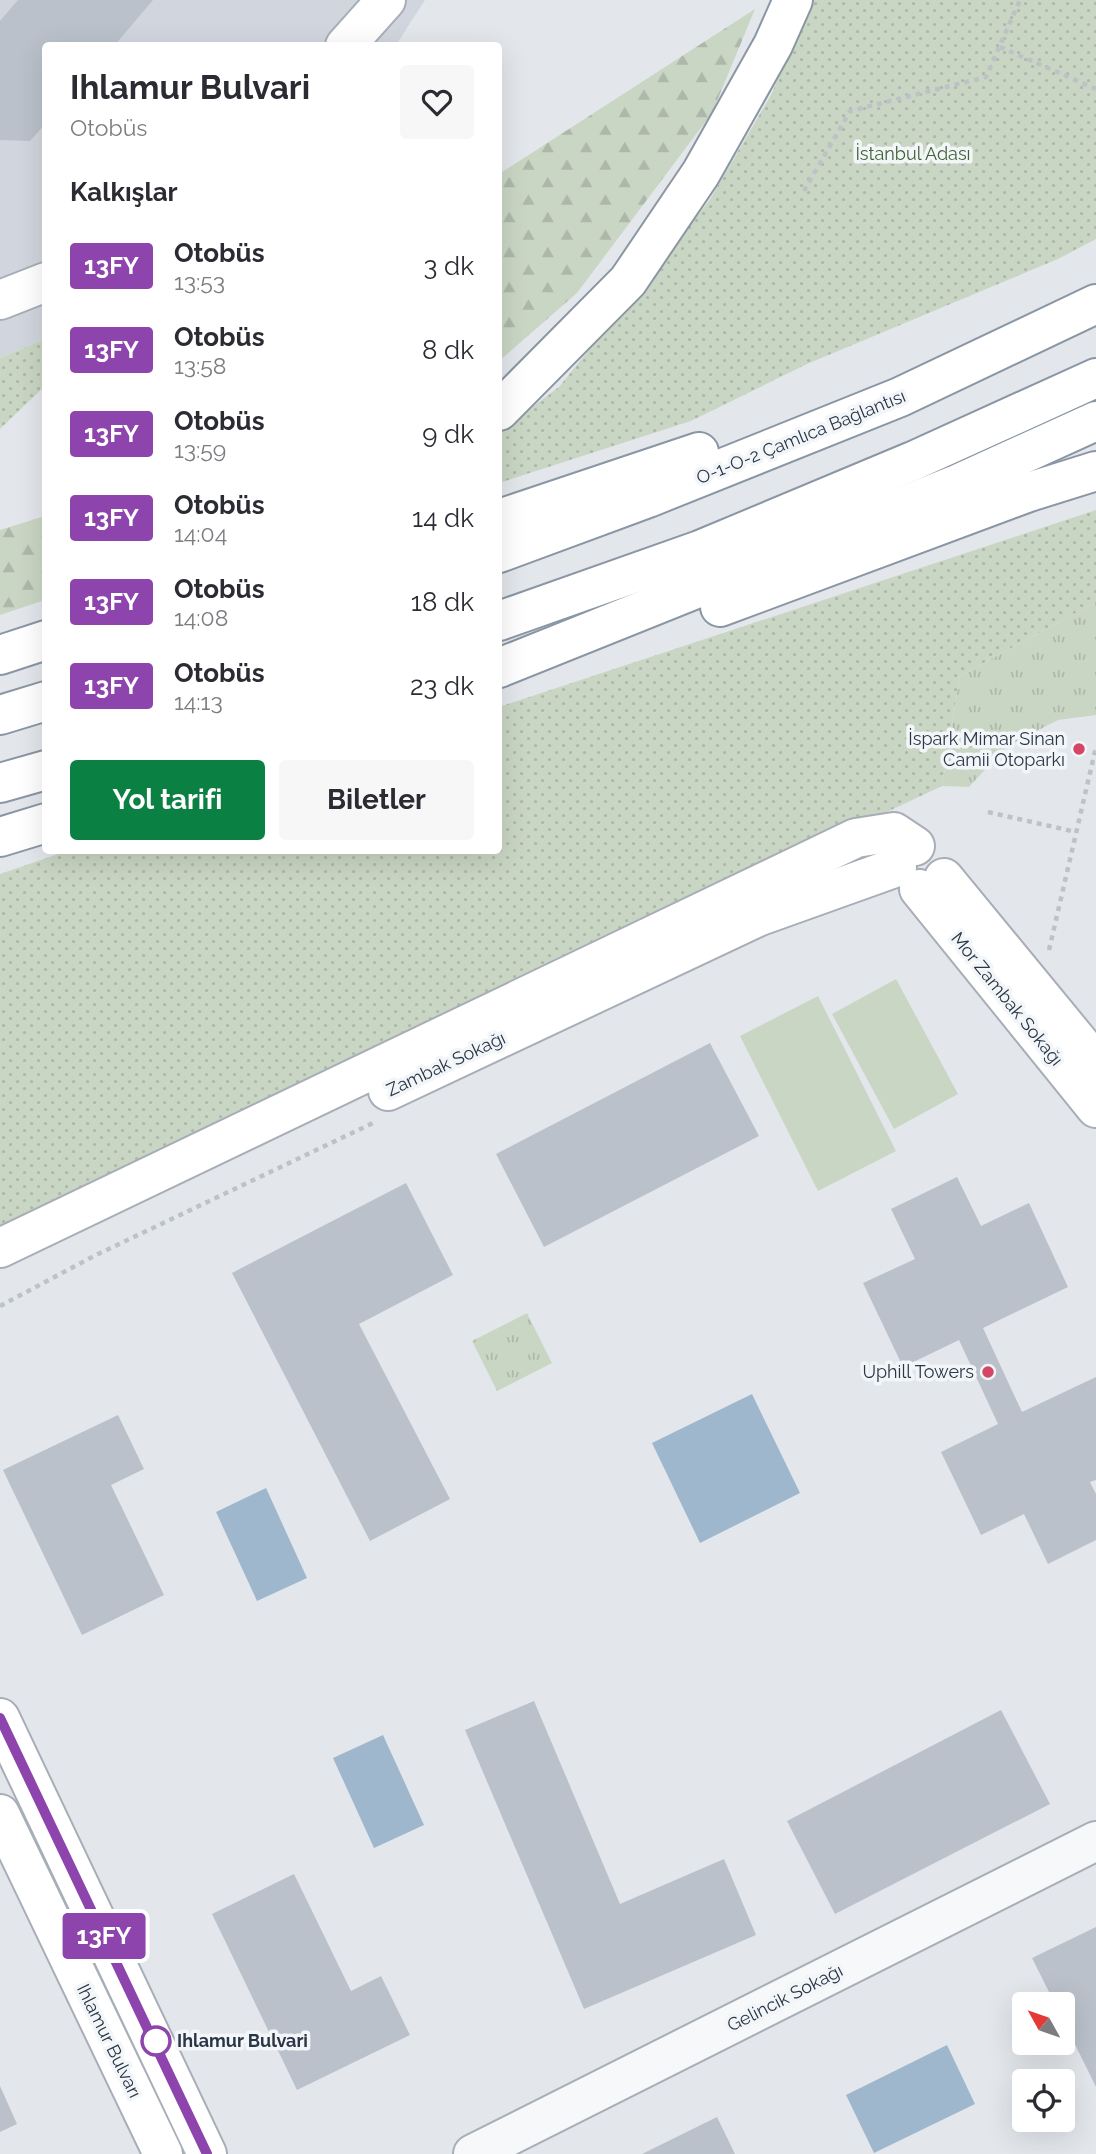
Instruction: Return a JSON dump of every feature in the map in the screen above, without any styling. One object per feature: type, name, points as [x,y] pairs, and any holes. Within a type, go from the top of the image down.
[{"type":"main road","points":[[349,42],[386,0]]},
{"type":"main road","points":[[502,408],[628,281],[701,173],[774,45],[793,0]]},
{"type":"main road","points":[[0,300],[42,284]]},
{"type":"main road","points":[[502,518],[748,435],[1096,298]]},
{"type":"main road","name":"O-1-O-2 Çamlıca Bağlantısı","points":[[502,552],[648,498],[900,397],[1096,304]]},
{"type":"main road","points":[[502,620],[700,550],[913,461],[1096,378]]},
{"type":"main road","points":[[502,667],[955,485],[1096,421]]},
{"type":"main road","points":[[502,680],[679,622],[1029,492],[1096,471]]},
{"type":"main road","points":[[0,655],[42,641]]},
{"type":"main road","points":[[0,670],[42,658]]},
{"type":"main road","points":[[0,715],[42,702]]},
{"type":"main road","points":[[0,783],[42,771]]},
{"type":"main road","points":[[0,837],[42,824]]},
{"type":"main road","points":[[0,1248],[856,838],[894,832],[918,869]]},
{"type":"main road","name":"Mor Zambak Sokağı","points":[[918,869],[1039,993],[1096,1063]]},
{"type":"main road","name":"Mor Zambak Sokağı","points":[[918,869],[1096,1108]]},
{"type":"main road","name":"Zambak Sokağı","points":[[0,1274],[761,916],[918,869]]},
{"type":"main road","points":[[0,1718],[207,2154]]},
{"type":"main road","name":"Ihlamur Bulvarı","points":[[0,1814],[163,2154]]},
{"type":"street","name":"Gelincik Sokağı","points":[[473,2154],[1096,1841]]},
{"type":"path","points":[[804,191],[850,111],[986,78],[1020,0]]},
{"type":"path","points":[[1000,47],[1096,89]]},
{"type":"path","points":[[1039,993],[1096,747]]},
{"type":"path","points":[[988,813],[1076,832]]},
{"type":"path","points":[[0,1306],[94,1256],[380,1120]]},
{"type":"shaded area","points":[[0,0],[425,0],[398,42],[42,42],[42,340],[0,358]]},
{"type":"green space","name":"İstanbul Adası","points":[[813,0],[1096,0],[1096,239],[1058,259],[807,364],[691,421],[502,482],[502,430],[559,387],[709,201],[771,95]]},
{"type":"green space","points":[[755,9],[712,113],[577,293],[502,358],[502,172]]},
{"type":"green space","points":[[42,340],[42,389],[0,429],[0,358]]},
{"type":"green space","points":[[1096,510],[1096,602],[960,676],[942,786],[0,1230],[0,874],[58,854],[502,854],[502,706]]},
{"type":"green space","points":[[42,517],[42,601],[0,615],[0,530]]},
{"type":"green space","points":[[1096,602],[1096,715],[1058,720],[1006,747],[969,787],[942,786],[960,676]]},
{"type":"green space","points":[[896,979],[958,1094],[894,1129],[832,1014]]},
{"type":"green space","points":[[818,996],[896,1151],[818,1191],[740,1036]]},
{"type":"green space","points":[[527,1313],[552,1363],[497,1391],[472,1341]]},
{"type":"water","points":[[752,1394],[800,1493],[700,1543],[652,1443]]},
{"type":"water","points":[[266,1488],[307,1578],[257,1601],[216,1512]]},
{"type":"water","points":[[383,1735],[424,1825],[374,1848],[333,1758]]},
{"type":"water","points":[[947,2045],[975,2104],[874,2153],[846,2095]]},
{"type":"building","points":[[18,0],[153,0],[117,42],[42,42],[42,128],[30,141],[0,140],[0,21]]},
{"type":"building","points":[[710,1043],[759,1136],[544,1247],[496,1154]]},
{"type":"building","name":"Uphill Towers","points":[[957,1177],[981,1226],[1029,1203],[1068,1287],[983,1328],[1022,1412],[1096,1377],[1096,1480],[1090,1482],[1096,1494],[1096,1540],[1048,1564],[1024,1514],[981,1535],[941,1452],[998,1424],[959,1340],[903,1367],[863,1283],[915,1259],[891,1209]]},
{"type":"building","points":[[406,1183],[453,1275],[359,1324],[450,1499],[370,1541],[232,1273]]},
{"type":"building","points":[[118,1415],[144,1469],[111,1485],[164,1595],[82,1635],[3,1470]]},
{"type":"building","points":[[534,1701],[620,1904],[724,1859],[756,1935],[584,2009],[465,1730]]},
{"type":"building","points":[[1001,1710],[1050,1804],[835,1914],[787,1821]]},
{"type":"building","points":[[294,1874],[351,1991],[381,1976],[410,2035],[297,2090],[212,1914]]},
{"type":"building","points":[[1096,1927],[1096,2087],[1075,2044],[1075,1992],[1049,1992],[1032,1958]]},
{"type":"building","points":[[0,2086],[17,2124],[0,2132]]},
{"type":"building","points":[[717,2117],[735,2154],[642,2154]]},
{"type":"bus line","name":"13FY","points":[[0,1718],[153,2035],[207,2154]]},
{"type":"place","name":"İspark Mimar Sinan Camii Otoparkı","points":[[1079,749]]},
{"type":"place","name":"Uphill Towers","points":[[988,1372]]},
{"type":"place","name":"Ihlamur Bulvari","points":[[156,2041]]}]
